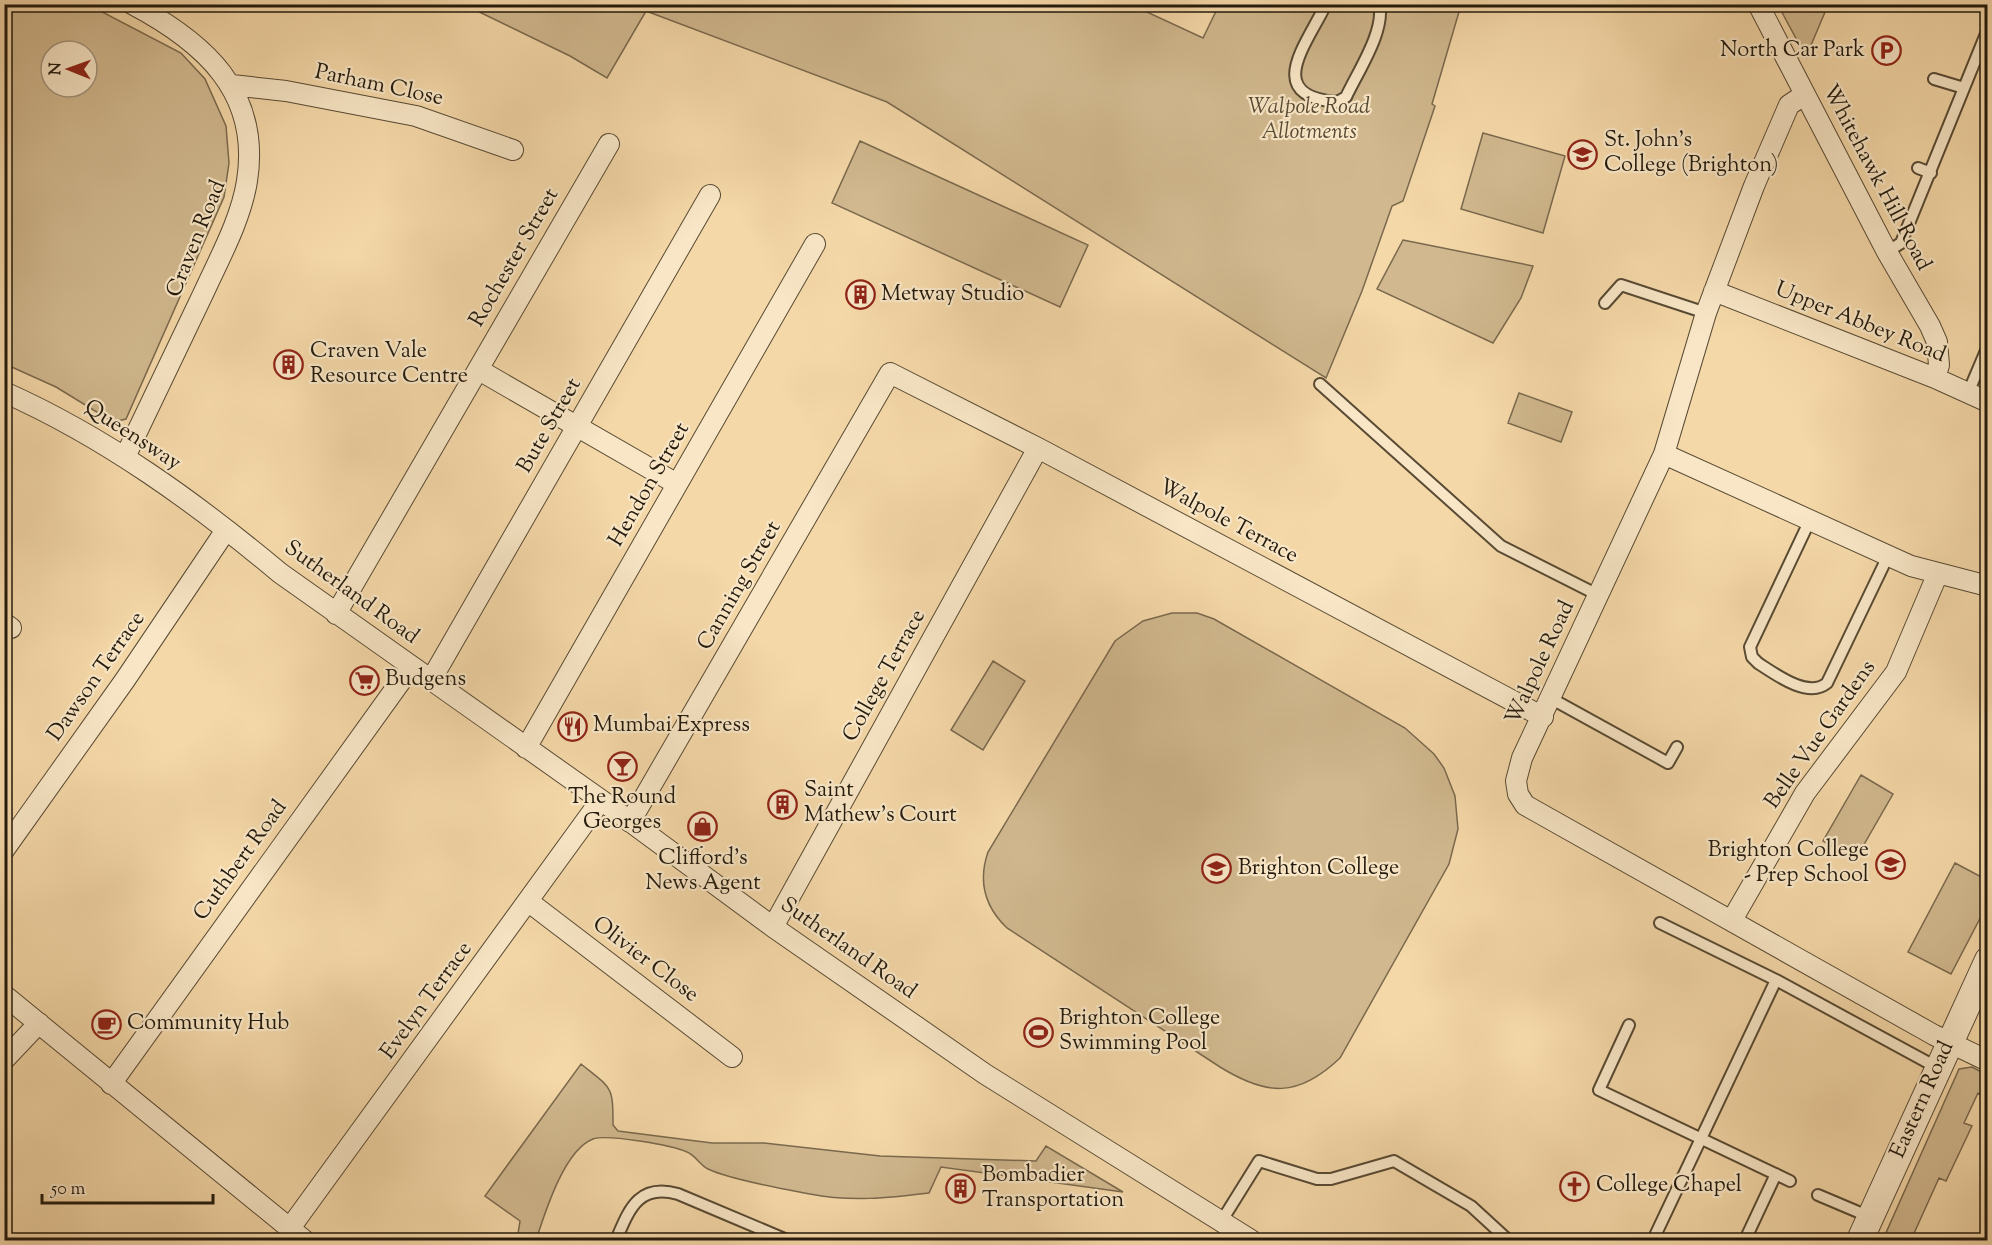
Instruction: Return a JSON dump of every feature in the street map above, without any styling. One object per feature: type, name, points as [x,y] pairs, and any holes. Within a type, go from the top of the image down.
[{"type":"street","name":"Craven Road","points":[[125,457],[219,258],[243,196],[247,179],[246,133],[238,98],[232,85],[208,56],[184,35],[132,4]]},
{"type":"street","name":"Whitehawk Hill Road","points":[[1758,4],[1887,252],[1937,342],[1939,365],[1935,378]]},
{"type":"street","name":"Parham Close","points":[[232,85],[296,93],[416,116],[513,150]]},
{"type":"street","name":"Walpole Road","points":[[1804,95],[1792,101],[1787,109],[1706,313],[1664,454],[1517,771],[1518,794],[1526,805],[1988,1061]]},
{"type":"street","name":"Rochester Street","points":[[336,614],[609,144]]},
{"type":"street","name":"Bute Street","points":[[431,680],[710,195]]},
{"type":"street","name":"Hendon Street","points":[[526,748],[815,244]]},
{"type":"street","name":"Upper Abbey Road","points":[[1714,291],[1935,378],[1988,402]]},
{"type":"street","points":[[479,369],[677,484]]},
{"type":"street","name":"Walpole Terrace","points":[[890,373],[1038,448],[1543,717]]},
{"type":"street","name":"Canning Street","points":[[630,822],[890,373]]},
{"type":"street","name":"Queensway","points":[[4,392],[70,423],[125,457],[226,530]]},
{"type":"street","name":"College Terrace","points":[[773,927],[1038,448]]},
{"type":"street","points":[[1664,454],[1888,556],[1938,573],[1988,586]]},
{"type":"street","name":"Sutherland Road","points":[[226,530],[336,614],[600,800],[773,927],[985,1074],[1251,1240]]},
{"type":"street","name":"Dawson Terrace","points":[[4,850],[125,680],[226,530]]},
{"type":"street","name":"Belle Vue Gardens","points":[[1732,920],[1805,793],[1896,672],[1938,573]]},
{"type":"street","name":"Cuthbert Road","points":[[111,1084],[411,667]]},
{"type":"street","name":"Evelyn Terrace","points":[[294,1236],[600,800]]},
{"type":"street","name":"Olivier Close","points":[[529,902],[732,1057]]},
{"type":"street","name":"Eastern Road","points":[[1860,1240],[1988,960]]},
{"type":"street","points":[[4,995],[294,1236]]},
{"type":"street","points":[[4,1060],[39,1023]]},
{"type":"lane","points":[[1326,4],[1299,58],[1293,78],[1297,88],[1303,92],[1337,102],[1346,97],[1377,32],[1381,15],[1379,4]]},
{"type":"lane","points":[[1887,252],[1901,243],[1988,29]]},
{"type":"lane","points":[[1934,78],[1964,88]]},
{"type":"lane","points":[[1918,168],[1931,173]]},
{"type":"lane","points":[[1605,303],[1621,285],[1706,313]]},
{"type":"lane","points":[[1968,393],[1988,346]]},
{"type":"lane","points":[[1320,384],[1453,500],[1501,546],[1600,596]]},
{"type":"lane","points":[[1810,520],[1750,647],[1752,657],[1758,663],[1805,688],[1816,689],[1827,683],[1888,556]]},
{"type":"lane","points":[[1552,699],[1668,763],[1677,747]]},
{"type":"lane","points":[[1660,923],[1776,980],[1938,1068]]},
{"type":"lane","points":[[1653,1240],[1776,980]]},
{"type":"lane","points":[[1629,1025],[1599,1090],[1790,1181]]},
{"type":"lane","points":[[1221,1222],[1259,1161],[1324,1179],[1394,1161],[1471,1206],[1508,1240]]},
{"type":"lane","points":[[1745,1240],[1776,1174]]},
{"type":"lane","points":[[616,1240],[635,1201],[663,1191],[678,1194],[787,1240]]},
{"type":"lane","points":[[1818,1194],[1870,1217]]},
{"type":"green space","points":[[4,5],[89,5],[181,53],[205,79],[226,126],[229,163],[224,197],[126,419],[113,422],[56,387],[5,364]]},
{"type":"green space","name":"Walpole Road Allotments","points":[[465,5],[1132,5],[1203,38],[1219,5],[1461,5],[1432,104],[1435,106],[1403,201],[1392,206],[1362,291],[1326,378],[887,102],[646,11],[607,78],[570,56]]},
{"type":"green space","points":[[1778,5],[1828,5],[1806,57]]},
{"type":"green space","points":[[1483,133],[1565,156],[1543,233],[1461,209]]},
{"type":"green space","points":[[860,141],[1088,245],[1060,307],[832,203]]},
{"type":"green space","points":[[1403,240],[1533,266],[1521,298],[1493,343],[1377,289]]},
{"type":"green space","points":[[1519,393],[1572,412],[1561,442],[1508,423]]},
{"type":"green space","points":[[1172,613],[1197,613],[1214,619],[1405,728],[1434,754],[1444,768],[1455,796],[1458,829],[1449,864],[1340,1058],[1325,1071],[1296,1086],[1268,1087],[1237,1077],[1220,1067],[1007,928],[993,911],[986,893],[984,873],[988,852],[1115,641],[1143,621]]},
{"type":"green space","points":[[993,661],[1025,681],[983,750],[951,730]]},
{"type":"green space","points":[[1861,775],[1893,794],[1855,860],[1823,841]]},
{"type":"green space","points":[[1955,863],[1987,880],[1987,905],[1951,974],[1908,952]]},
{"type":"green space","points":[[581,1064],[609,1089],[613,1125],[618,1131],[712,1143],[764,1143],[880,1156],[1036,1161],[1046,1146],[1123,1192],[941,1167],[929,1193],[840,1198],[730,1177],[705,1167],[690,1153],[668,1146],[600,1138],[583,1145],[573,1156],[550,1199],[536,1240],[517,1240],[520,1221],[485,1196]]},
{"type":"green space","points":[[1972,1067],[1987,1075],[1987,1097],[1978,1093],[1964,1123],[1972,1126],[1946,1181],[1939,1178],[1911,1240],[1896,1240],[1885,1235],[1959,1069]]},
{"type":"place","name":"North Car Park","points":[[1886,51]]},
{"type":"place","name":"St. John's College (Brighton)","points":[[1583,154]]},
{"type":"place","name":"Metway Studio","points":[[860,295]]},
{"type":"place","name":"Craven Vale Resource Centre","points":[[289,365]]},
{"type":"place","name":"Budgens","points":[[364,680]]},
{"type":"place","name":"Mumbai Express","points":[[572,726]]},
{"type":"place","name":"The Round Georges","points":[[622,766]]},
{"type":"place","name":"Saint Mathew's Court","points":[[783,804]]},
{"type":"place","name":"Clifford's News Agent","points":[[703,827]]},
{"type":"place","name":"Brighton College - Prep School","points":[[1890,864]]},
{"type":"place","name":"Brighton College","points":[[1217,869]]},
{"type":"place","name":"Community Hub","points":[[106,1024]]},
{"type":"place","name":"Brighton College Swimming Pool","points":[[1038,1032]]},
{"type":"place","name":"College Chapel","points":[[1575,1186]]},
{"type":"place","name":"Bombadier Transportation","points":[[961,1189]]}]
